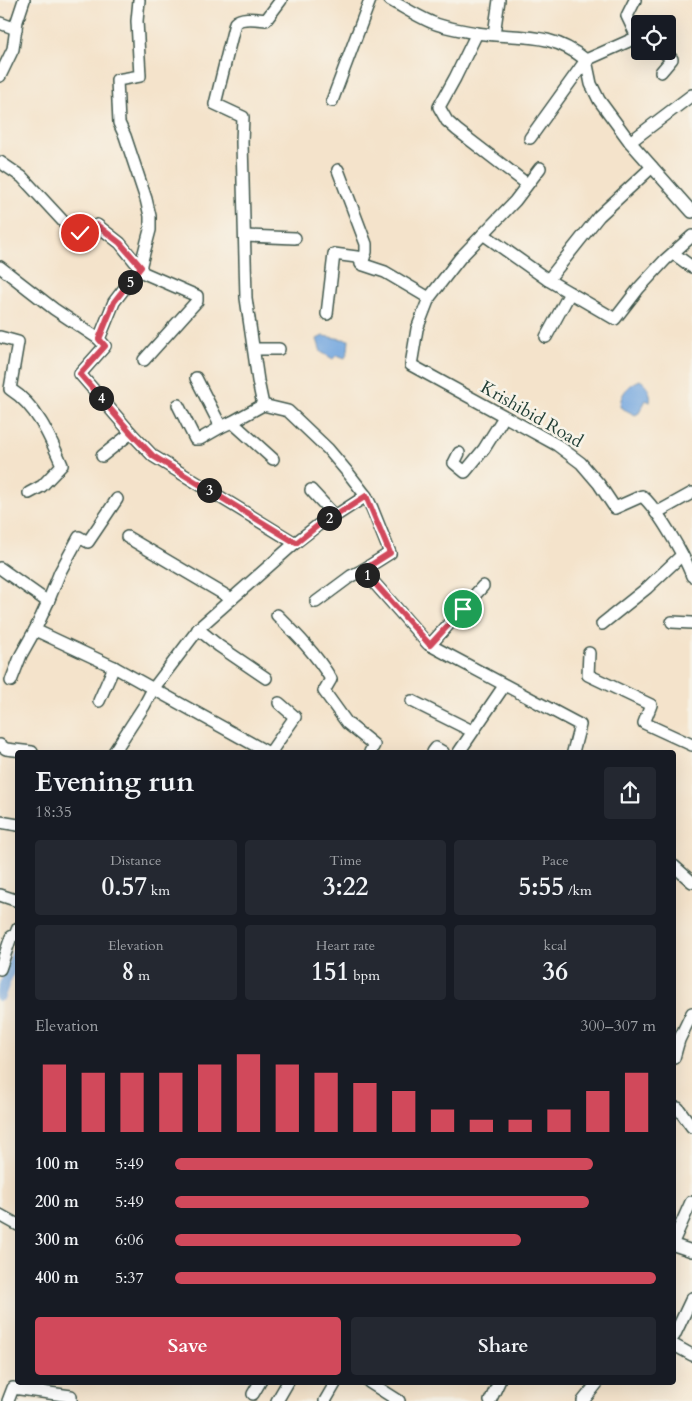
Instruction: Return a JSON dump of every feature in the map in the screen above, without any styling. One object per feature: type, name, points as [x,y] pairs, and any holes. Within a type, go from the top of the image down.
[{"type":"street","points":[[0,76],[13,49],[24,0]]},
{"type":"street","points":[[99,339],[114,302],[141,267],[148,236],[150,216],[125,136],[119,123],[116,80],[140,76],[137,21],[138,0]]},
{"type":"street","points":[[263,405],[246,298],[243,117],[215,104],[235,23],[238,20],[246,19],[266,20],[280,0]]},
{"type":"street","points":[[332,101],[370,0]]},
{"type":"street","points":[[390,0],[432,23],[477,33],[530,36],[556,41],[574,50],[586,60],[591,84],[599,100],[630,142],[689,204]]},
{"type":"street","points":[[494,34],[499,0]]},
{"type":"street","points":[[631,24],[626,16],[635,0]]},
{"type":"street","points":[[0,23],[16,29]]},
{"type":"street","points":[[477,33],[439,107],[456,130],[527,184]]},
{"type":"street","points":[[530,138],[586,60],[631,40]]},
{"type":"street","points":[[661,72],[671,60]]},
{"type":"street","points":[[630,142],[692,95]]},
{"type":"street","points":[[0,162],[22,176],[73,232],[80,233],[97,225],[120,243],[144,273],[197,296],[197,301],[144,360]]},
{"type":"street","points":[[548,280],[599,216],[652,167]]},
{"type":"street","points":[[338,170],[366,244],[361,264],[385,272],[429,298],[460,258],[515,201],[540,168]]},
{"type":"street","points":[[483,234],[548,280],[615,318],[639,288],[692,236]]},
{"type":"street","points":[[244,236],[295,238]]},
{"type":"street","points":[[327,314],[334,254],[364,258]]},
{"type":"street","points":[[674,254],[692,267]]},
{"type":"street","points":[[0,267],[54,309],[99,339],[105,346],[80,374],[153,456],[296,543]]},
{"type":"street","points":[[546,337],[570,293]]},
{"type":"street","name":"Krishibid Road","points":[[429,298],[417,328],[411,365],[556,445],[581,464],[599,484],[615,508],[642,496],[648,500],[682,555],[692,576]]},
{"type":"street","points":[[0,337],[18,342],[10,389],[26,402],[50,437],[62,465],[42,486],[29,493]]},
{"type":"street","points":[[254,349],[279,349]]},
{"type":"street","points":[[196,378],[226,424],[273,459]]},
{"type":"street","points":[[178,405],[195,439],[200,439],[263,405],[288,411],[328,449],[366,496],[390,553],[351,576],[316,602]]},
{"type":"street","points":[[459,453],[454,463],[465,472],[484,449],[504,417]]},
{"type":"street","points":[[102,456],[131,433]]},
{"type":"street","points":[[311,490],[335,516]]},
{"type":"street","points":[[656,513],[692,493]]},
{"type":"street","points":[[115,750],[153,689],[198,629],[326,519],[335,516],[366,496]]},
{"type":"street","points":[[11,681],[21,655],[35,630],[60,572],[79,537],[88,542],[117,499]]},
{"type":"street","points":[[127,537],[232,598]]},
{"type":"street","points":[[602,624],[647,588],[682,555]]},
{"type":"street","points":[[363,570],[430,645],[580,725],[574,750]]},
{"type":"street","points":[[2,573],[48,602]]},
{"type":"street","points":[[430,645],[483,586]]},
{"type":"street","points":[[277,615],[309,647],[323,666],[331,678],[324,691],[347,723],[374,745],[371,750]]},
{"type":"street","points":[[672,622],[692,624]]},
{"type":"street","points":[[198,629],[218,646],[266,678]]},
{"type":"street","points":[[35,630],[114,667],[262,750]]},
{"type":"street","points":[[589,653],[588,675],[651,705],[644,723],[692,745]]},
{"type":"street","points":[[99,701],[114,667]]},
{"type":"street","points":[[460,750],[504,686]]},
{"type":"street","points":[[412,701],[472,731]]},
{"type":"street","points":[[272,750],[295,717],[279,703]]},
{"type":"street","points":[[0,744],[6,749],[15,750]]},
{"type":"street","points":[[0,822],[15,824]]},
{"type":"street","points":[[676,868],[692,882]]},
{"type":"street","points":[[0,895],[15,899]]},
{"type":"street","points":[[0,969],[11,937],[15,936]]},
{"type":"street","points":[[676,1051],[692,1013]]},
{"type":"street","points":[[676,1108],[678,1108],[692,1127]]},
{"type":"street","points":[[676,1235],[690,1202]]},
{"type":"street","points":[[0,1215],[15,1223]]},
{"type":"street","points":[[676,1246],[692,1251]]},
{"type":"street","points":[[676,1332],[692,1298]]},
{"type":"street","points":[[676,1346],[692,1355]]},
{"type":"street","points":[[253,1394],[258,1385]]},
{"type":"street","points":[[277,1401],[286,1385]]},
{"type":"street","points":[[325,1401],[334,1385]]},
{"type":"street","points":[[374,1385],[399,1401]]},
{"type":"street","points":[[490,1401],[498,1385]]},
{"type":"street","points":[[583,1401],[596,1385]]},
{"type":"street","points":[[8,1401],[13,1388],[21,1386],[71,1396],[71,1401]]},
{"type":"water","points":[[323,336],[349,340],[345,358],[337,355],[333,359],[321,352],[317,339]]},
{"type":"water","points":[[640,380],[648,389],[650,402],[646,400],[639,413],[635,415],[620,407],[620,402],[626,390]]},
{"type":"waterway","points":[[0,996],[15,957]]},
{"type":"route","points":[[80,233],[97,225],[120,243],[141,267],[114,302],[99,339],[105,346],[80,374],[153,456],[296,543],[326,519],[335,516],[366,496],[390,553],[363,570],[380,591],[430,645],[463,609]]}]
